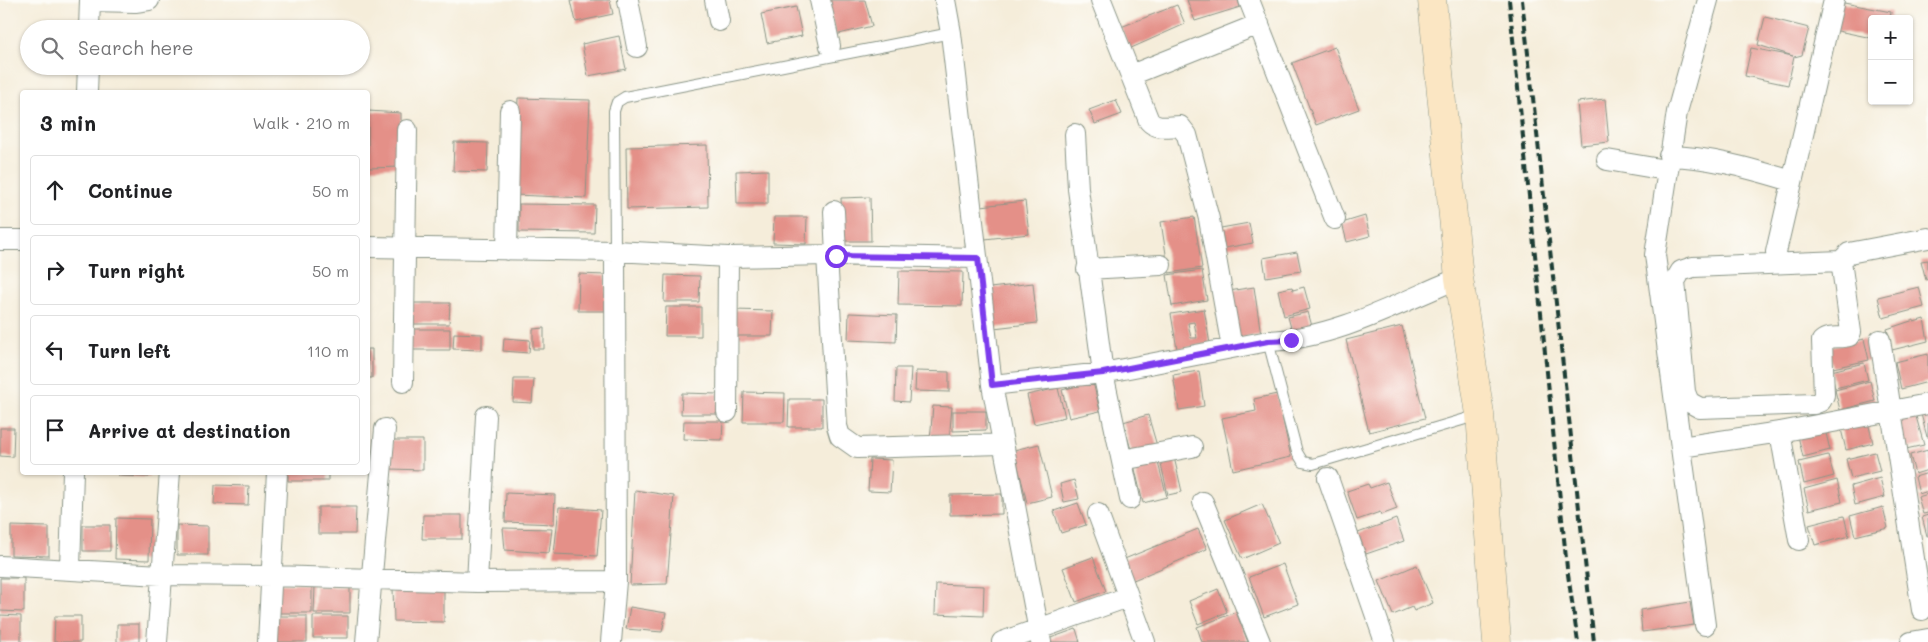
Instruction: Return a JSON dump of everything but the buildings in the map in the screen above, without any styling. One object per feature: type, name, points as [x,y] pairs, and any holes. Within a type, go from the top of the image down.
[{"type":"street","points":[[90,20],[90,1],[135,2],[149,0]]},
{"type":"street","points":[[628,0],[637,47]]},
{"type":"street","points":[[714,0],[719,20]]},
{"type":"street","points":[[820,0],[830,46]]},
{"type":"street","points":[[1101,0],[1149,121],[1153,125],[1162,127],[1180,126],[1186,135],[1204,207],[1209,219],[1232,348]]},
{"type":"street","points":[[1250,0],[1335,218]]},
{"type":"street","points":[[1432,0],[1459,278],[1480,414],[1497,642]]},
{"type":"street","points":[[1705,625],[1655,255],[1676,112],[1708,0]]},
{"type":"street","points":[[1776,252],[1834,0]]},
{"type":"street","points":[[948,1],[992,385],[1040,635]]},
{"type":"street","points":[[1131,75],[1259,24]]},
{"type":"street","points":[[87,90],[88,75]]},
{"type":"street","points":[[507,250],[510,111]]},
{"type":"street","points":[[403,382],[407,130]]},
{"type":"street","points":[[1075,134],[1078,189],[1103,373],[1130,499]]},
{"type":"street","points":[[1607,160],[1667,163],[1700,157],[1730,163],[1792,181]]},
{"type":"street","points":[[834,211],[831,256],[837,426],[840,436],[857,448],[1002,444]]},
{"type":"street","points":[[1841,261],[1851,332],[1849,336],[1844,338],[1825,338],[1822,341],[1824,395],[1820,401],[1814,404],[1700,408],[1690,402],[1685,392],[1675,281],[1680,271],[1693,267],[1841,261],[1849,253],[1928,238]]},
{"type":"street","points":[[0,240],[20,240]]},
{"type":"street","points":[[370,248],[615,251],[728,257],[978,258]]},
{"type":"street","points":[[612,642],[616,581],[615,251]]},
{"type":"street","points":[[727,412],[728,257]]},
{"type":"street","points":[[1088,269],[1161,265]]},
{"type":"street","points":[[992,385],[1103,373],[1268,341],[1291,340],[1318,334],[1459,278]]},
{"type":"street","points":[[1880,340],[1922,610]]},
{"type":"street","points":[[1681,447],[1780,432],[1928,404]]},
{"type":"street","points":[[477,582],[486,416]]},
{"type":"street","points":[[366,642],[370,580],[385,429]]},
{"type":"street","points":[[1780,432],[1799,540]]},
{"type":"street","points":[[1122,460],[1192,447]]},
{"type":"street","points":[[70,568],[73,475]]},
{"type":"street","points":[[157,642],[170,475]]},
{"type":"street","points":[[268,642],[277,475]]},
{"type":"street","points":[[1328,478],[1385,642]]},
{"type":"street","points":[[1203,502],[1260,642]]},
{"type":"street","points":[[1098,514],[1145,642]]},
{"type":"street","points":[[0,566],[162,574],[370,580],[477,582],[616,581]]},
{"type":"street","points":[[1002,642],[1040,635],[1128,597]]},
{"type":"street","points":[[1911,642],[1928,639]]},
{"type":"lane","points":[[615,251],[614,111],[617,102],[625,97],[951,33]]},
{"type":"lane","points":[[1268,341],[1297,452],[1303,462],[1314,464],[1480,414]]},
{"type":"railway","points":[[1509,0],[1567,568],[1578,642]]},
{"type":"railway","points":[[1522,0],[1594,642]]},
{"type":"route","points":[[836,256],[978,258],[992,385],[1103,373],[1268,341],[1291,340]]}]
